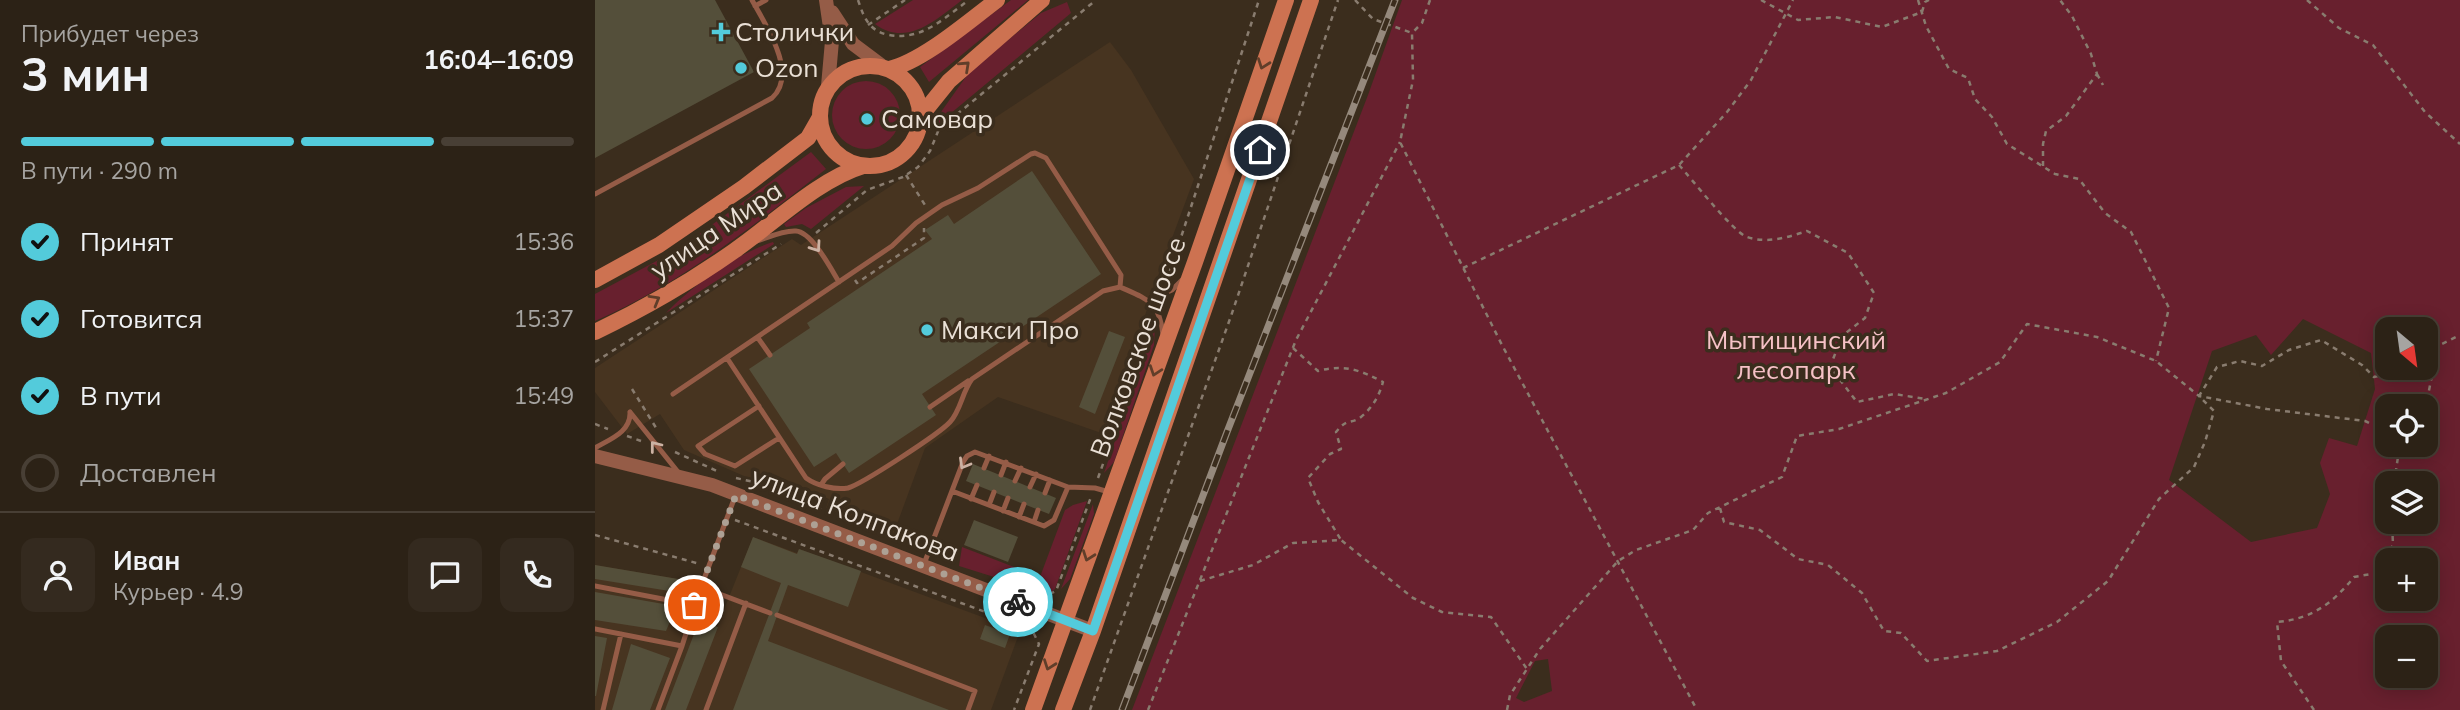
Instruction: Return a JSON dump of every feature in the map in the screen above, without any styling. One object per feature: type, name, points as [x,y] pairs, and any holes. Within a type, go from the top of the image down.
[{"type":"main road","points":[[885,67],[911,89],[920,117],[916,139],[902,155],[879,167],[863,166],[836,151],[826,138],[820,117],[821,103],[828,86],[847,71],[863,66],[903,65],[997,0]]},
{"type":"main road","points":[[920,117],[949,81],[1042,0]]},
{"type":"main road","name":"Волковское шоссе","points":[[1033,710],[1195,262],[1286,0]]},
{"type":"main road","name":"Волковское шоссе","points":[[1063,710],[1093,631],[1311,0]]},
{"type":"main road","name":"улица Мира","points":[[595,280],[659,245],[744,187],[807,138],[820,117]]},
{"type":"main road","name":"улица Мира","points":[[595,332],[664,295],[735,251],[832,180],[863,166]]},
{"type":"street","points":[[827,3],[853,44],[885,67]]},
{"type":"street","points":[[827,3],[832,41],[828,86]]},
{"type":"street","name":"улица Колпакова","points":[[595,456],[684,477],[736,495],[1093,631]]},
{"type":"lane","points":[[595,194],[778,93],[780,55],[753,3],[766,0]]},
{"type":"lane","points":[[673,394],[892,246],[911,227],[931,213],[978,188],[1031,154],[1046,158],[1119,269],[1120,287]]},
{"type":"lane","points":[[735,251],[781,233],[800,231],[811,240],[839,282]]},
{"type":"lane","points":[[1149,300],[1161,296],[1181,281],[1195,262]]},
{"type":"lane","points":[[930,407],[1103,291],[1120,287],[1149,300],[1157,309],[1164,344]]},
{"type":"lane","points":[[758,338],[770,355]]},
{"type":"lane","points":[[727,358],[806,478],[821,485],[843,488],[859,483],[943,428],[955,415],[966,386],[972,379]]},
{"type":"lane","points":[[759,406],[698,446],[703,453],[735,466],[779,438]]},
{"type":"lane","points":[[595,448],[626,428],[630,421],[630,412],[670,465],[684,477]]},
{"type":"lane","points":[[923,566],[967,456],[979,452],[1068,487],[1112,492]]},
{"type":"lane","points":[[984,468],[989,456]]},
{"type":"lane","points":[[1001,475],[1006,463]]},
{"type":"lane","points":[[821,485],[825,478],[843,464]]},
{"type":"lane","points":[[1015,481],[1021,468]]},
{"type":"lane","points":[[1030,487],[1036,474]]},
{"type":"lane","points":[[1045,493],[1050,480]]},
{"type":"lane","points":[[971,499],[977,485]]},
{"type":"lane","points":[[952,491],[1044,526],[1052,523],[1068,487]]},
{"type":"lane","points":[[989,505],[994,492]]},
{"type":"lane","points":[[658,710],[736,495]]},
{"type":"lane","points":[[1003,511],[1008,498]]},
{"type":"lane","points":[[1019,517],[1024,504]]},
{"type":"lane","points":[[1034,522],[1038,510]]},
{"type":"lane","points":[[595,586],[694,605]]},
{"type":"lane","points":[[701,587],[770,612]]},
{"type":"lane","points":[[706,710],[746,603]]},
{"type":"lane","points":[[778,615],[975,691],[968,710]]},
{"type":"lane","points":[[595,629],[682,646]]},
{"type":"lane","points":[[603,710],[621,634]]},
{"type":"path","points":[[858,0],[868,25],[882,34],[900,37],[915,36],[969,0]]},
{"type":"path","points":[[868,25],[905,0]]},
{"type":"path","points":[[824,227],[867,190],[906,175],[918,167],[927,157],[939,130],[1096,0]]},
{"type":"path","points":[[1161,296],[1259,0]]},
{"type":"path","points":[[1090,710],[1231,316],[1338,0]]},
{"type":"path","points":[[1355,0],[1373,19],[1412,33]]},
{"type":"path","points":[[1148,710],[1292,348],[1401,142],[1413,79],[1412,33],[1422,23],[1430,0]]},
{"type":"path","points":[[1761,0],[1798,20],[1835,17],[1882,27],[1922,12],[1929,0]]},
{"type":"path","points":[[1462,268],[1679,165],[1727,112],[1751,80],[1793,0]]},
{"type":"path","points":[[1918,0],[1926,26],[1949,69],[1968,78],[1975,99],[1992,117],[2007,144],[2055,174],[2079,179],[2105,213],[2131,232],[2169,308],[2156,361]]},
{"type":"path","points":[[2060,0],[2087,44],[2103,85]]},
{"type":"path","points":[[2307,0],[2339,27],[2373,45],[2425,112],[2460,144]]},
{"type":"path","points":[[2043,166],[2046,131],[2066,117],[2097,74]]},
{"type":"path","points":[[1401,142],[1462,268],[1697,710]]},
{"type":"path","points":[[1679,165],[1724,217],[1746,237],[1779,239],[1807,231],[1848,253],[1874,293],[1865,318],[1842,336],[1831,367],[1857,402],[1894,394],[1927,399]]},
{"type":"path","points":[[906,175],[931,213]]},
{"type":"path","points":[[595,362],[787,240]]},
{"type":"path","points":[[1013,585],[1047,595],[1056,591],[1157,309]]},
{"type":"path","points":[[1507,710],[1510,695],[1540,649],[1618,561],[1636,550],[1693,530],[1708,513],[1719,507],[1782,477],[1797,436],[1839,429],[1946,393],[2000,362],[2027,324],[2097,337],[2156,361],[2214,411],[2206,442],[2194,467],[2159,499],[2108,581],[2057,622],[1997,651],[1927,661],[1901,633],[1884,631],[1862,593],[1828,565],[1798,559],[1761,530],[1724,522],[1719,507]]},
{"type":"path","points":[[2438,346],[2460,335]]},
{"type":"path","points":[[2199,396],[2217,367],[2240,361],[2262,366],[2288,350],[2321,340],[2362,365],[2375,377]]},
{"type":"path","points":[[1292,348],[1318,371],[1337,366],[1383,382],[1378,399],[1359,418],[1344,422],[1336,432],[1341,449],[1330,454],[1308,478],[1318,502],[1341,540],[1413,598],[1442,612],[1492,617],[1527,669]]},
{"type":"path","points":[[632,389],[660,434]]},
{"type":"path","points":[[2199,396],[2267,409],[2365,421],[2375,426]]},
{"type":"path","points":[[672,450],[721,472]]},
{"type":"path","points":[[734,478],[767,485],[778,481],[830,514]]},
{"type":"path","points":[[727,517],[1021,625],[1033,632],[1039,644],[1014,710]]},
{"type":"path","points":[[2314,710],[2281,661],[2277,622],[2297,620],[2336,599],[2354,578],[2377,573],[2393,545],[2393,534]]},
{"type":"path","points":[[595,535],[709,567]]},
{"type":"path","points":[[1200,581],[1253,565],[1293,542],[1341,540]]},
{"type":"shaded area","points":[[1110,42],[1131,70],[1194,179],[1155,284],[1107,435],[998,397],[925,448],[893,535],[826,508],[829,499],[769,472],[760,479],[744,476],[684,450],[660,414],[627,434],[595,392],[595,368],[792,239],[801,245]]},
{"type":"shaded area","points":[[753,537],[797,553],[799,549],[1020,631],[991,710],[595,710],[595,565],[690,581],[688,594],[680,594],[676,612],[717,627]]},
{"type":"green space","points":[[913,0],[962,0],[932,22],[910,32],[887,31],[875,24]]},
{"type":"green space","points":[[1011,0],[1028,0],[929,82],[920,67]]},
{"type":"green space","name":"Мытищинский лесопарк","points":[[1402,0],[2460,0],[2460,710],[1132,710]],"holes":[[[2303,319],[2371,353],[2375,389],[2357,446],[2329,438],[2320,463],[2330,494],[2317,528],[2251,542],[2169,480],[2212,351],[2256,335],[2271,355]],[[1548,659],[1552,691],[1524,702],[1516,698],[1535,661]]]},
{"type":"green space","points":[[1067,2],[1071,13],[938,124],[941,112],[970,71],[1041,13]]},
{"type":"green space","points":[[866,81],[879,84],[890,91],[897,102],[900,115],[897,128],[890,139],[879,146],[866,149],[853,146],[842,139],[835,128],[832,115],[835,102],[842,91],[853,84]]},
{"type":"green space","points":[[811,152],[826,169],[686,272],[595,321],[595,294],[679,249]]},
{"type":"green space","points":[[864,186],[811,229],[802,224],[786,227],[784,224],[806,208],[846,187]]},
{"type":"green space","points":[[773,242],[774,244],[666,313],[716,272],[745,254]]},
{"type":"green space","points":[[1155,324],[1154,345],[1114,462],[1104,473]]},
{"type":"green space","points":[[1087,501],[1052,592],[959,566],[962,547],[1040,577],[1065,510]]},
{"type":"green space","points":[[1093,504],[1094,514],[1070,579],[1061,589]]},
{"type":"building","points":[[595,0],[715,0],[754,72],[595,158]]},
{"type":"building","points":[[1032,171],[1101,274],[922,394],[936,415],[849,473],[836,453],[814,467],[749,369],[810,328],[807,323],[932,239],[925,230],[948,215],[954,224]]},
{"type":"building","points":[[1109,331],[1125,337],[1095,414],[1079,407]]},
{"type":"building","points":[[973,464],[1056,498],[1049,514],[966,481]]},
{"type":"building","points":[[974,520],[1018,537],[1008,562],[964,545]]},
{"type":"building","points":[[753,537],[797,554],[799,549],[861,571],[848,607],[788,585],[768,641],[949,710],[733,710],[781,583],[741,567]]},
{"type":"building","points":[[595,565],[690,581],[688,594],[595,579]]},
{"type":"building","points":[[595,592],[675,606],[666,631],[595,620]]},
{"type":"building","points":[[699,621],[718,627],[686,710],[665,710]]},
{"type":"building","points":[[985,625],[1010,634],[1005,648],[980,639]]},
{"type":"building","points":[[595,636],[607,638],[596,696],[595,696]]},
{"type":"building","points":[[631,644],[670,658],[650,710],[612,710]]},
{"type":"railway","points":[[1122,710],[1395,0]]},
{"type":"way so far","points":[[694,605],[736,495],[1018,602]]},
{"type":"place","name":"Столички","points":[[721,32]]},
{"type":"place","name":"Ozon","points":[[741,68]]},
{"type":"place","name":"Самовар","points":[[867,119]]},
{"type":"place","name":"Макси Про","points":[[927,330]]},
{"type":"route","points":[[1018,602],[1093,631],[1260,150]]}]
